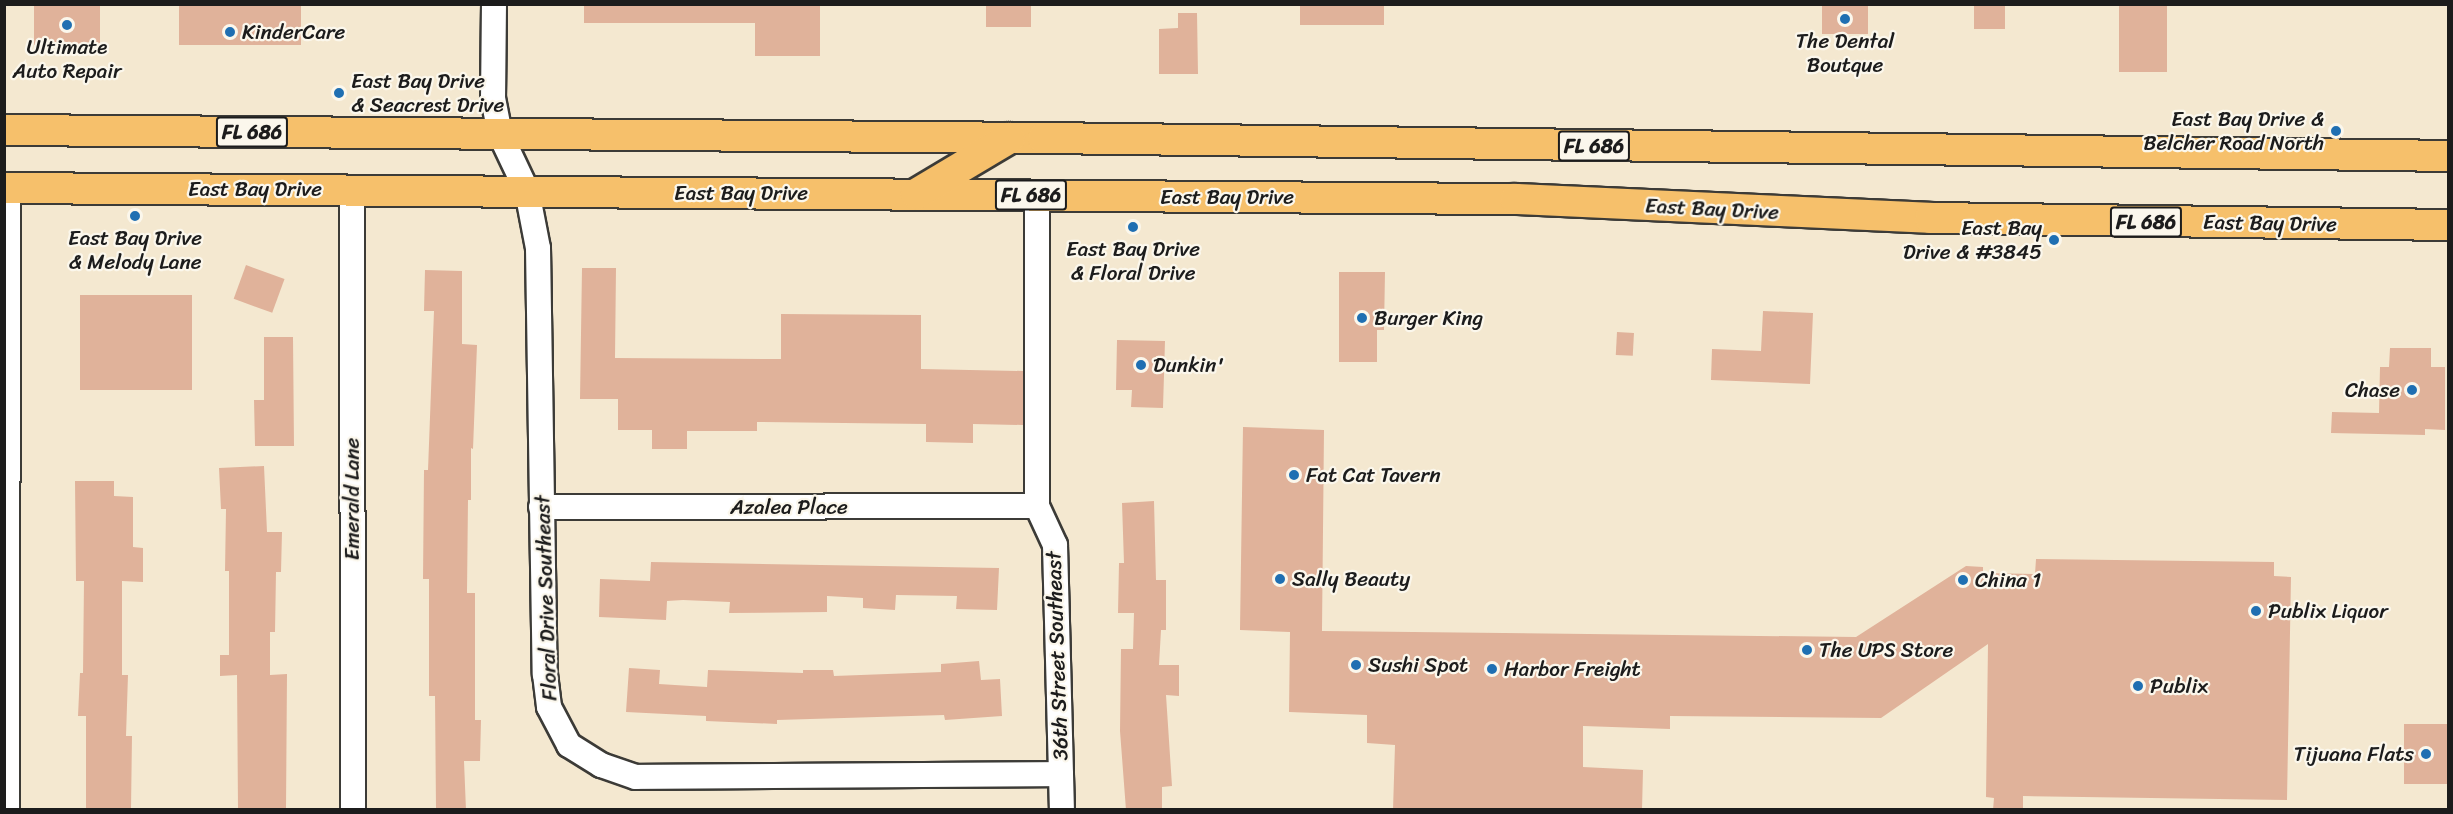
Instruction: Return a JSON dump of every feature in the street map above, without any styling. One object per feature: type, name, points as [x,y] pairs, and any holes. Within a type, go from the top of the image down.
[{"type":"main road","name":"FL 686","points":[[4,130],[1010,138],[2448,156]]},
{"type":"main road","points":[[916,194],[1010,138]]},
{"type":"main road","name":"East Bay Drive","points":[[6,188],[1516,200],[1930,218],[2448,225]]},
{"type":"street","name":"Floral Drive Southeast","points":[[494,4],[493,98],[500,134],[527,191],[538,248],[545,674],[549,707],[569,745],[601,765],[636,777],[1061,774]]},
{"type":"street","points":[[6,188],[7,810]]},
{"type":"street","name":"Emerald Lane","points":[[352,189],[353,810]]},
{"type":"street","points":[[1036,195],[1037,506]]},
{"type":"street","name":"Azalea Place","points":[[541,507],[1037,506]]},
{"type":"street","name":"36th Street Southeast","points":[[1037,506],[1055,545],[1062,810]]},
{"type":"building","name":"Ultimate Auto Repair","points":[[34,4],[100,4],[100,45],[34,45]]},
{"type":"building","points":[[179,4],[301,4],[301,45],[179,45]]},
{"type":"building","points":[[584,4],[820,4],[820,56],[755,56],[755,23],[584,23]]},
{"type":"building","points":[[986,4],[1031,4],[1031,27],[986,27]]},
{"type":"building","points":[[1300,4],[1384,4],[1384,25],[1300,25]]},
{"type":"building","name":"The Dental Boutque","points":[[1822,4],[1868,4],[1868,34],[1822,34]]},
{"type":"building","points":[[1974,4],[2005,4],[2005,29],[1974,29]]},
{"type":"building","points":[[2119,4],[2167,4],[2167,72],[2119,72]]},
{"type":"building","points":[[1178,13],[1197,13],[1198,74],[1159,74],[1159,29],[1178,28]]},
{"type":"building","points":[[246,265],[285,279],[272,313],[234,299]]},
{"type":"building","points":[[582,268],[616,268],[615,358],[781,359],[781,314],[921,315],[921,369],[1023,371],[1023,425],[973,424],[973,443],[926,442],[926,424],[757,422],[757,431],[687,431],[687,449],[652,449],[652,430],[618,430],[618,399],[580,399]]},
{"type":"building","points":[[425,270],[462,271],[462,344],[477,345],[473,449],[471,448],[471,500],[468,500],[467,593],[475,593],[475,720],[481,720],[480,761],[464,761],[466,810],[436,810],[435,696],[429,696],[429,579],[423,579],[424,470],[428,470],[434,311],[424,311]]},
{"type":"building","name":"Burger King","points":[[1339,272],[1385,272],[1384,330],[1377,330],[1377,362],[1339,362]]},
{"type":"building","points":[[80,295],[192,295],[192,390],[80,390]]},
{"type":"building","points":[[1763,311],[1813,313],[1810,384],[1711,380],[1712,349],[1761,351]]},
{"type":"building","points":[[1617,332],[1634,333],[1633,356],[1616,355]]},
{"type":"building","points":[[264,337],[293,337],[294,446],[255,446],[254,400],[264,400]]},
{"type":"building","name":"Dunkin'","points":[[1117,340],[1165,341],[1163,408],[1131,407],[1132,390],[1116,390]]},
{"type":"building","name":"Chase","points":[[2390,348],[2431,348],[2431,367],[2445,367],[2445,430],[2425,429],[2425,435],[2331,433],[2332,412],[2379,413],[2380,367],[2389,367]]},
{"type":"building","points":[[1243,427],[1324,430],[1322,631],[1856,637],[1966,566],[1983,567],[1983,573],[2035,574],[2036,559],[2274,562],[2274,576],[2291,577],[2287,800],[2023,796],[2023,810],[1993,810],[1994,798],[1986,797],[1988,644],[1881,718],[1670,716],[1670,729],[1583,726],[1583,767],[1643,770],[1642,810],[1393,810],[1395,745],[1367,743],[1367,715],[1289,712],[1290,632],[1240,630]]},
{"type":"building","points":[[264,466],[267,532],[282,532],[281,572],[276,572],[275,632],[270,632],[270,675],[287,674],[286,810],[238,810],[237,675],[220,676],[220,655],[229,655],[229,571],[225,571],[226,509],[221,509],[219,468]]},
{"type":"building","points":[[75,481],[114,481],[114,496],[133,497],[133,547],[143,548],[143,582],[122,581],[122,675],[128,675],[126,736],[132,736],[131,810],[86,810],[86,716],[78,716],[80,673],[83,673],[84,581],[76,581]]},
{"type":"building","points":[[1154,501],[1156,580],[1166,580],[1166,630],[1161,630],[1159,665],[1179,665],[1179,696],[1166,695],[1172,786],[1162,787],[1162,810],[1126,810],[1120,731],[1121,649],[1133,649],[1134,613],[1118,613],[1119,563],[1124,563],[1122,503]]},
{"type":"building","points":[[651,562],[999,568],[997,610],[956,609],[957,596],[896,595],[895,610],[863,608],[863,598],[827,596],[827,612],[729,613],[730,602],[683,600],[667,601],[666,620],[599,617],[600,579],[650,581]]},
{"type":"building","points":[[979,661],[981,680],[1000,679],[1002,716],[945,720],[944,715],[777,720],[777,724],[706,721],[706,716],[626,712],[629,668],[660,670],[659,684],[707,687],[708,670],[803,673],[803,670],[833,670],[834,676],[941,672],[941,664]]},
{"type":"building","name":"Tijuana Flats","points":[[2404,724],[2448,724],[2448,784],[2404,784]]},
{"type":"place","name":"The Dental Boutque","points":[[1845,19]]},
{"type":"place","name":"Ultimate Auto Repair","points":[[67,25]]},
{"type":"place","name":"KinderCare","points":[[230,32]]},
{"type":"place","name":"East Bay Drive & Seacrest Drive","points":[[339,93]]},
{"type":"place","name":"East Bay Drive & Belcher Road North","points":[[2336,131]]},
{"type":"place","name":"East Bay Drive & Melody Lane","points":[[135,216]]},
{"type":"place","name":"East Bay Drive & Floral Drive","points":[[1133,227]]},
{"type":"place","name":"East Bay Drive & #3845","points":[[2054,240]]},
{"type":"place","name":"Burger King","points":[[1362,318]]},
{"type":"place","name":"Dunkin'","points":[[1141,365]]},
{"type":"place","name":"Chase","points":[[2412,390]]},
{"type":"place","name":"Fat Cat Tavern","points":[[1294,475]]},
{"type":"place","name":"Sally Beauty","points":[[1280,579]]},
{"type":"place","name":"China 1","points":[[1963,580]]},
{"type":"place","name":"Publix Liquor","points":[[2256,611]]},
{"type":"place","name":"The UPS Store","points":[[1807,650]]},
{"type":"place","name":"Sushi Spot","points":[[1356,665]]},
{"type":"place","name":"Harbor Freight","points":[[1492,669]]},
{"type":"place","name":"Publix","points":[[2138,686]]},
{"type":"place","name":"Tijuana Flats","points":[[2426,754]]}]
